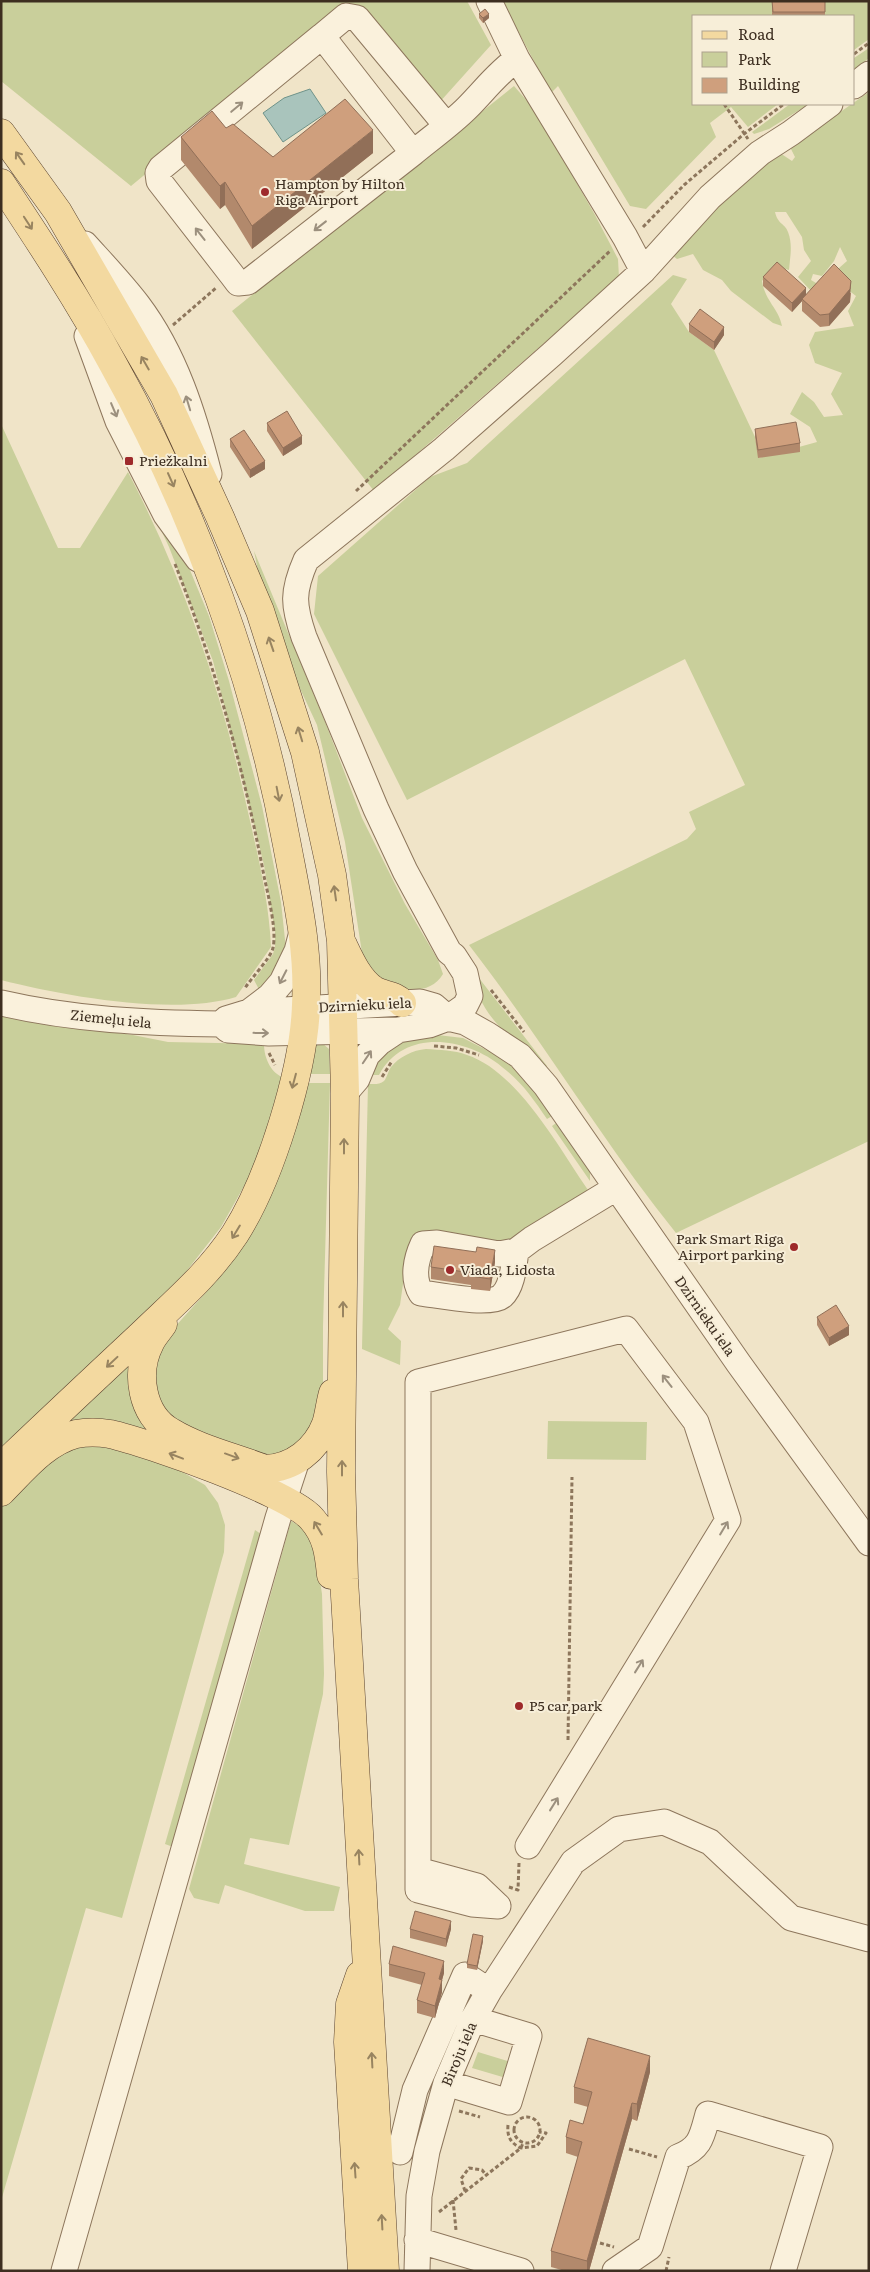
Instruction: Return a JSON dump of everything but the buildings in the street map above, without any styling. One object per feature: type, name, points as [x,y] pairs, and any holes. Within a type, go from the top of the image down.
[{"type":"main road","points":[[1,133],[58,212],[164,395],[220,517],[260,611],[305,752],[332,875],[341,941],[345,1093],[342,1358],[344,1550],[385,2271]]},
{"type":"main road","points":[[1,183],[67,283],[138,410],[196,536],[265,741],[277,790],[305,948],[305,1021],[295,1076],[280,1130],[253,1201],[235,1234],[206,1274],[1,1467]]},
{"type":"main road","points":[[341,941],[352,964],[367,984],[374,990],[396,997],[402,1003]]},
{"type":"main road","points":[[182,1296],[149,1343],[142,1381],[148,1406],[161,1425],[171,1432],[265,1468],[276,1468],[297,1460],[315,1443],[326,1424],[342,1358]]},
{"type":"main road","points":[[1,1492],[47,1448],[65,1438],[93,1432],[110,1434],[151,1446],[243,1481],[301,1509],[312,1519],[328,1546],[334,1614],[338,1708],[354,1746]]},
{"type":"main road","points":[[362,2271],[348,2042],[350,2004],[366,1960]]},
{"type":"street","points":[[489,1],[517,59],[625,237],[643,271]]},
{"type":"street","points":[[446,126],[357,18],[346,16],[161,168],[158,173],[159,181],[238,283],[248,282],[414,153],[446,126],[466,109],[505,68],[517,59]]},
{"type":"street","points":[[322,36],[361,101],[414,153]]},
{"type":"street","points":[[855,85],[869,74]]},
{"type":"street","points":[[448,1018],[454,976],[449,961],[449,952],[405,871],[376,810],[304,637],[295,611],[294,596],[298,579],[306,560],[444,449],[643,271],[710,197],[760,153],[791,134],[829,105]]},
{"type":"street","points":[[249,1012],[270,996],[282,982],[293,960],[302,932]]},
{"type":"street","name":"Dzirnieku iela","points":[[343,1020],[402,1003],[420,1002],[434,1006],[448,1018],[473,1027],[520,1056],[546,1086],[738,1364],[869,1543]]},
{"type":"street","name":"Ziemeļu iela","points":[[1,1003],[83,1017],[136,1023],[221,1024],[228,1030],[238,1032],[305,1021]]},
{"type":"street","name":"Ziemeļu iela","points":[[221,1024],[226,1019],[249,1012],[305,1021]]},
{"type":"street","name":"Dzirnieku iela","points":[[305,1021],[343,1020],[398,1030],[429,1025],[448,1018]]},
{"type":"street","points":[[345,1093],[357,1079],[367,1055],[380,1042],[398,1030]]},
{"type":"street","points":[[516,1251],[532,1239],[616,1188]]},
{"type":"street","points":[[524,1850],[728,1520],[696,1422],[626,1329],[418,1382],[418,1880],[472,1904],[498,1906],[536,1918]]},
{"type":"street","points":[[64,2271],[297,1460]]},
{"type":"street","points":[[265,1468],[276,1480],[284,1501]]},
{"type":"street","name":"Biroju iela","points":[[417,2271],[419,2196],[427,2151],[446,2083],[473,2019],[489,1991],[573,1862],[619,1829],[664,1822],[710,1842],[791,1918],[869,1939]]},
{"type":"street","points":[[400,2152],[415,2090],[466,1975],[489,1991]]},
{"type":"street","points":[[446,2083],[509,2102],[529,2036],[473,2019]]},
{"type":"street","points":[[615,2271],[650,2247],[678,2157],[691,2152],[700,2140],[708,2114],[820,2147],[783,2271]]},
{"type":"street","points":[[417,2240],[521,2271]]},
{"type":"path","points":[[855,53],[869,44]]},
{"type":"path","points":[[725,105],[744,134],[760,153]]},
{"type":"path","points":[[353,494],[625,237],[648,224],[684,185],[744,134],[783,105]]},
{"type":"path","points":[[171,326],[232,275]]},
{"type":"path","points":[[174,561],[201,630],[220,691],[243,780],[268,899],[273,947],[249,982]]},
{"type":"path","points":[[426,1045],[456,1048],[482,1057]]},
{"type":"path","points":[[268,1046],[277,1068]]},
{"type":"path","points":[[376,1079],[381,1078],[398,1056]]},
{"type":"path","points":[[568,1749],[572,1478]]},
{"type":"path","points":[[519,1870],[524,1850]]},
{"type":"path","points":[[522,2118],[532,2119],[536,2122],[539,2132],[534,2141],[524,2142],[519,2140],[514,2131],[514,2126],[522,2118]]},
{"type":"path","points":[[508,2125],[508,2136],[511,2142],[521,2148],[537,2146],[546,2133],[539,2132]]},
{"type":"path","points":[[436,2206],[434,2216],[521,2148],[524,2142]]},
{"type":"path","points":[[629,2148],[663,2158]]},
{"type":"path","points":[[466,2191],[461,2179],[469,2168],[482,2170],[486,2175]]},
{"type":"path","points":[[453,2200],[459,2253]]},
{"type":"path","points":[[666,2271],[670,2251]]},
{"type":"green space","points":[[1,1],[467,1],[491,45],[438,104],[350,5],[131,186],[1,81]]},
{"type":"green space","points":[[502,1],[869,1],[869,39],[855,49],[855,15],[692,15],[692,105],[777,105],[748,127],[731,107],[710,123],[716,137],[646,209],[630,206],[558,86],[551,93]]},
{"type":"green space","points":[[869,48],[869,58],[855,69],[855,57]]},
{"type":"green space","points":[[514,86],[535,110],[595,215],[618,259],[619,278],[374,491],[232,311]]},
{"type":"green space","points":[[869,92],[869,1141],[676,1233],[623,1162],[522,1017],[469,945],[687,839],[696,829],[689,812],[745,785],[685,659],[407,800],[314,614],[318,576],[430,477],[467,463],[673,275],[687,279],[671,304],[689,332],[714,350],[755,437],[759,458],[817,442],[810,427],[790,414],[802,392],[814,402],[824,417],[843,415],[831,394],[842,373],[815,363],[809,345],[815,332],[854,326],[848,311],[856,296],[830,276],[847,261],[840,247],[834,261],[822,276],[813,274],[811,280],[821,286],[812,292],[798,277],[811,261],[804,250],[802,237],[786,212],[775,212],[778,219],[787,229],[790,237],[789,270],[773,266],[762,281],[766,294],[782,326],[773,323],[731,291],[722,280],[703,270],[693,254],[677,259],[672,255],[714,211],[773,157],[780,153],[792,161],[795,157],[790,147],[850,105],[855,105],[855,102]]},
{"type":"green space","points":[[789,105],[807,105],[769,129],[754,134],[752,132]]},
{"type":"green space","points":[[1,424],[58,548],[80,548],[128,472],[148,512],[184,595],[213,680],[238,768],[259,862],[270,930],[271,947],[236,997],[182,1005],[119,1002],[56,992],[1,980]]},
{"type":"green space","points":[[147,500],[180,546],[209,616],[229,681],[262,806],[281,902],[286,949],[262,995],[254,980],[273,954],[275,947],[275,932],[264,865],[213,661],[169,547]]},
{"type":"green space","points":[[254,551],[324,719],[362,818],[405,904],[438,960],[443,974],[437,982],[430,986],[413,990],[394,987],[377,981],[362,953],[345,842],[317,725],[296,680],[259,576]]},
{"type":"green space","points":[[472,969],[547,1066],[543,1067],[508,1035],[488,1013],[475,986]]},
{"type":"green space","points":[[1,1015],[168,1042],[264,1044],[265,1055],[269,1065],[276,1073],[285,1078],[256,1165],[221,1227],[185,1273],[1,1455]]},
{"type":"green space","points":[[429,1034],[463,1038],[508,1061],[554,1115],[547,1119],[521,1085],[502,1067],[471,1049],[454,1044],[436,1042],[419,1044],[404,1050],[390,1060],[379,1075],[369,1075],[378,1056],[384,1050],[400,1042]]},
{"type":"green space","points":[[317,1043],[322,1043],[329,1049],[330,1074],[306,1074],[310,1049]]},
{"type":"green space","points":[[426,1049],[462,1053],[485,1064],[503,1077],[535,1113],[588,1190],[579,1200],[506,1244],[440,1235],[404,1277],[400,1305],[388,1329],[401,1341],[400,1365],[362,1349],[368,1084],[376,1084],[385,1080],[391,1067],[402,1057],[411,1052]]},
{"type":"green space","points":[[304,1083],[330,1083],[323,1327],[323,1404],[317,1429],[279,1459],[189,1433],[156,1403],[151,1364],[163,1340],[219,1278],[251,1234],[262,1212]]},
{"type":"green space","points":[[559,1121],[590,1168],[590,1181],[552,1126]]},
{"type":"green space","points":[[132,1358],[167,1438],[64,1423]]},
{"type":"green space","points":[[548,1421],[647,1422],[646,1460],[547,1459]]},
{"type":"green space","points":[[85,1441],[151,1454],[205,1485],[218,1503],[225,1525],[224,1552],[122,1918],[86,1908],[1,2201],[1,1501],[41,1463]]},
{"type":"green space","points":[[291,1521],[303,1528],[314,1542],[322,1594],[323,1694],[289,1845],[250,1838],[244,1864],[340,1887],[334,1911],[305,1911],[225,1885],[219,1904],[194,1898],[189,1889]]},
{"type":"green space","points":[[255,1530],[261,1534],[173,1847],[165,1844]]},
{"type":"green space","points":[[478,2052],[511,2062],[506,2078],[472,2068]]},
{"type":"water","points":[[310,89],[326,113],[283,142],[263,113],[284,98]]},
{"type":"place","name":"Hampton by Hilton Riga Airport","points":[[265,192]]},
{"type":"place","name":"Priežkalni","points":[[129,461]]},
{"type":"place","name":"Park Smart Riga Airport parking","points":[[794,1247]]},
{"type":"place","name":"Viada, Lidosta","points":[[450,1270]]},
{"type":"place","name":"P5 car park","points":[[519,1706]]}]
